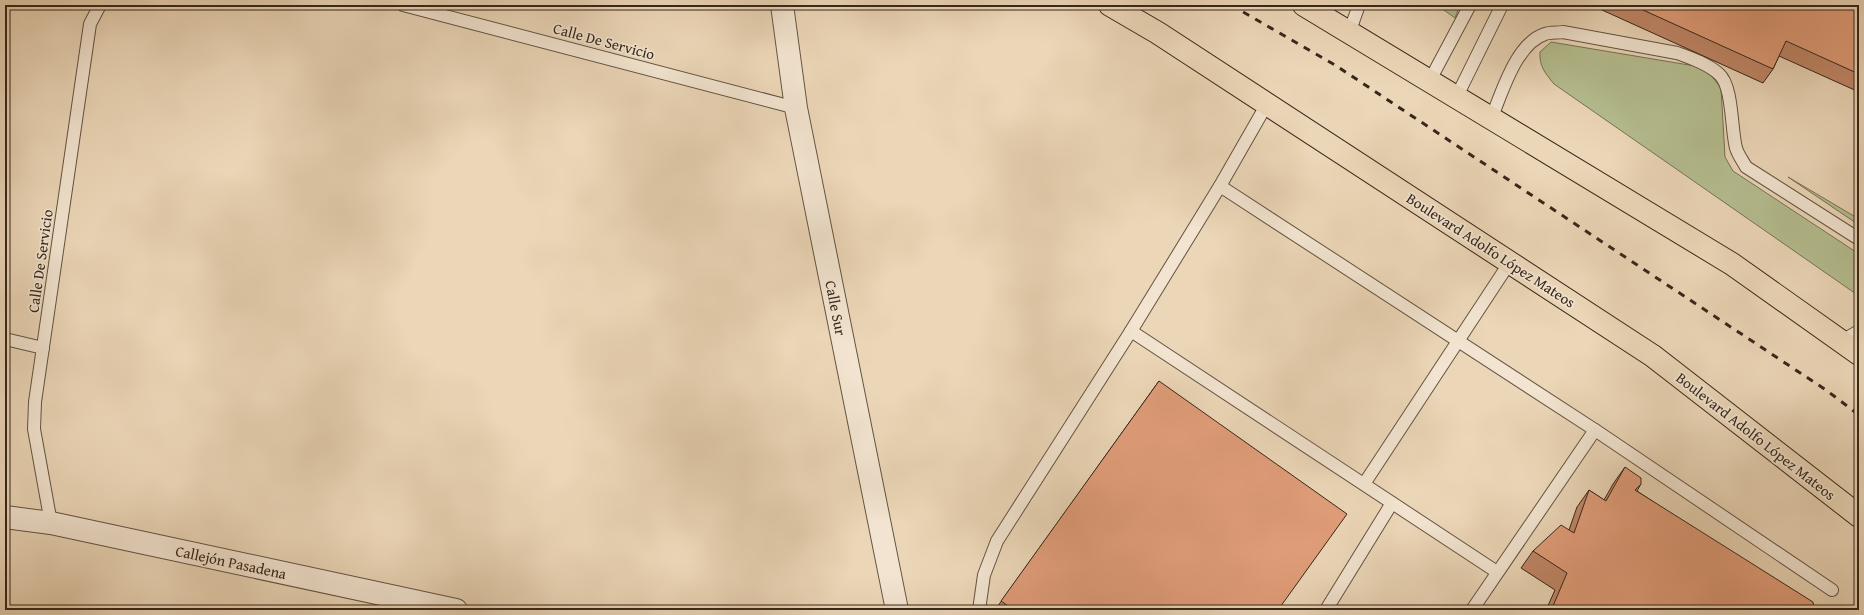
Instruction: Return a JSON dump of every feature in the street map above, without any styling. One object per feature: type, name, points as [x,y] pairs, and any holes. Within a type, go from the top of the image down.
[{"type":"main road","name":"Boulevard Adolfo López Mateos","points":[[1110,5],[1158,33],[1653,356],[1859,516]]},
{"type":"main road","points":[[1304,5],[1850,336],[1859,354]]},
{"type":"street","name":"Calle Sur","points":[[782,5],[796,108],[897,610]]},
{"type":"street","name":"Callejón Pasadena","points":[[5,517],[51,523],[456,610]]},
{"type":"lane","name":"Calle De Servicio","points":[[51,523],[34,429],[35,402],[90,24],[100,5]]},
{"type":"lane","name":"Calle De Servicio","points":[[403,5],[796,108]]},
{"type":"lane","points":[[1349,33],[1359,5]]},
{"type":"lane","points":[[1429,82],[1470,5]]},
{"type":"lane","points":[[1456,98],[1502,5]]},
{"type":"lane","points":[[1491,119],[1515,62],[1530,42],[1545,34],[1563,32],[1677,53],[1693,59],[1720,74],[1728,85],[1732,126],[1737,150],[1746,167],[1859,240]]},
{"type":"lane","points":[[979,610],[984,575],[997,541],[1131,331],[1220,186],[1267,104]]},
{"type":"lane","points":[[1220,186],[1595,430],[1832,590]]},
{"type":"lane","points":[[1364,484],[1510,262]]},
{"type":"lane","points":[[1131,331],[1497,572]]},
{"type":"lane","points":[[5,339],[43,348]]},
{"type":"lane","points":[[1472,610],[1595,430]]},
{"type":"lane","points":[[1326,610],[1392,503]]},
{"type":"green space","points":[[1437,5],[1460,5],[1455,18]]},
{"type":"green space","points":[[1551,42],[1695,66],[1710,74],[1721,88],[1725,157],[1733,171],[1859,254],[1859,296],[1554,84],[1543,69],[1540,61],[1540,52]]},
{"type":"green space","points":[[1788,177],[1859,219],[1859,225]]},
{"type":"building","points":[[1632,5],[1859,5],[1859,74],[1786,41],[1773,69]]},
{"type":"building","points":[[1159,381],[1347,514],[1278,610],[1014,610],[1001,601]]},
{"type":"building","points":[[1625,467],[1641,478],[1641,484],[1635,490],[1813,602],[1814,609],[1816,610],[1559,610],[1553,606],[1567,573],[1533,551],[1561,525],[1574,533],[1589,490],[1606,501]]},
{"type":"railway","points":[[1231,5],[1335,65],[1826,390],[1859,415]]}]
